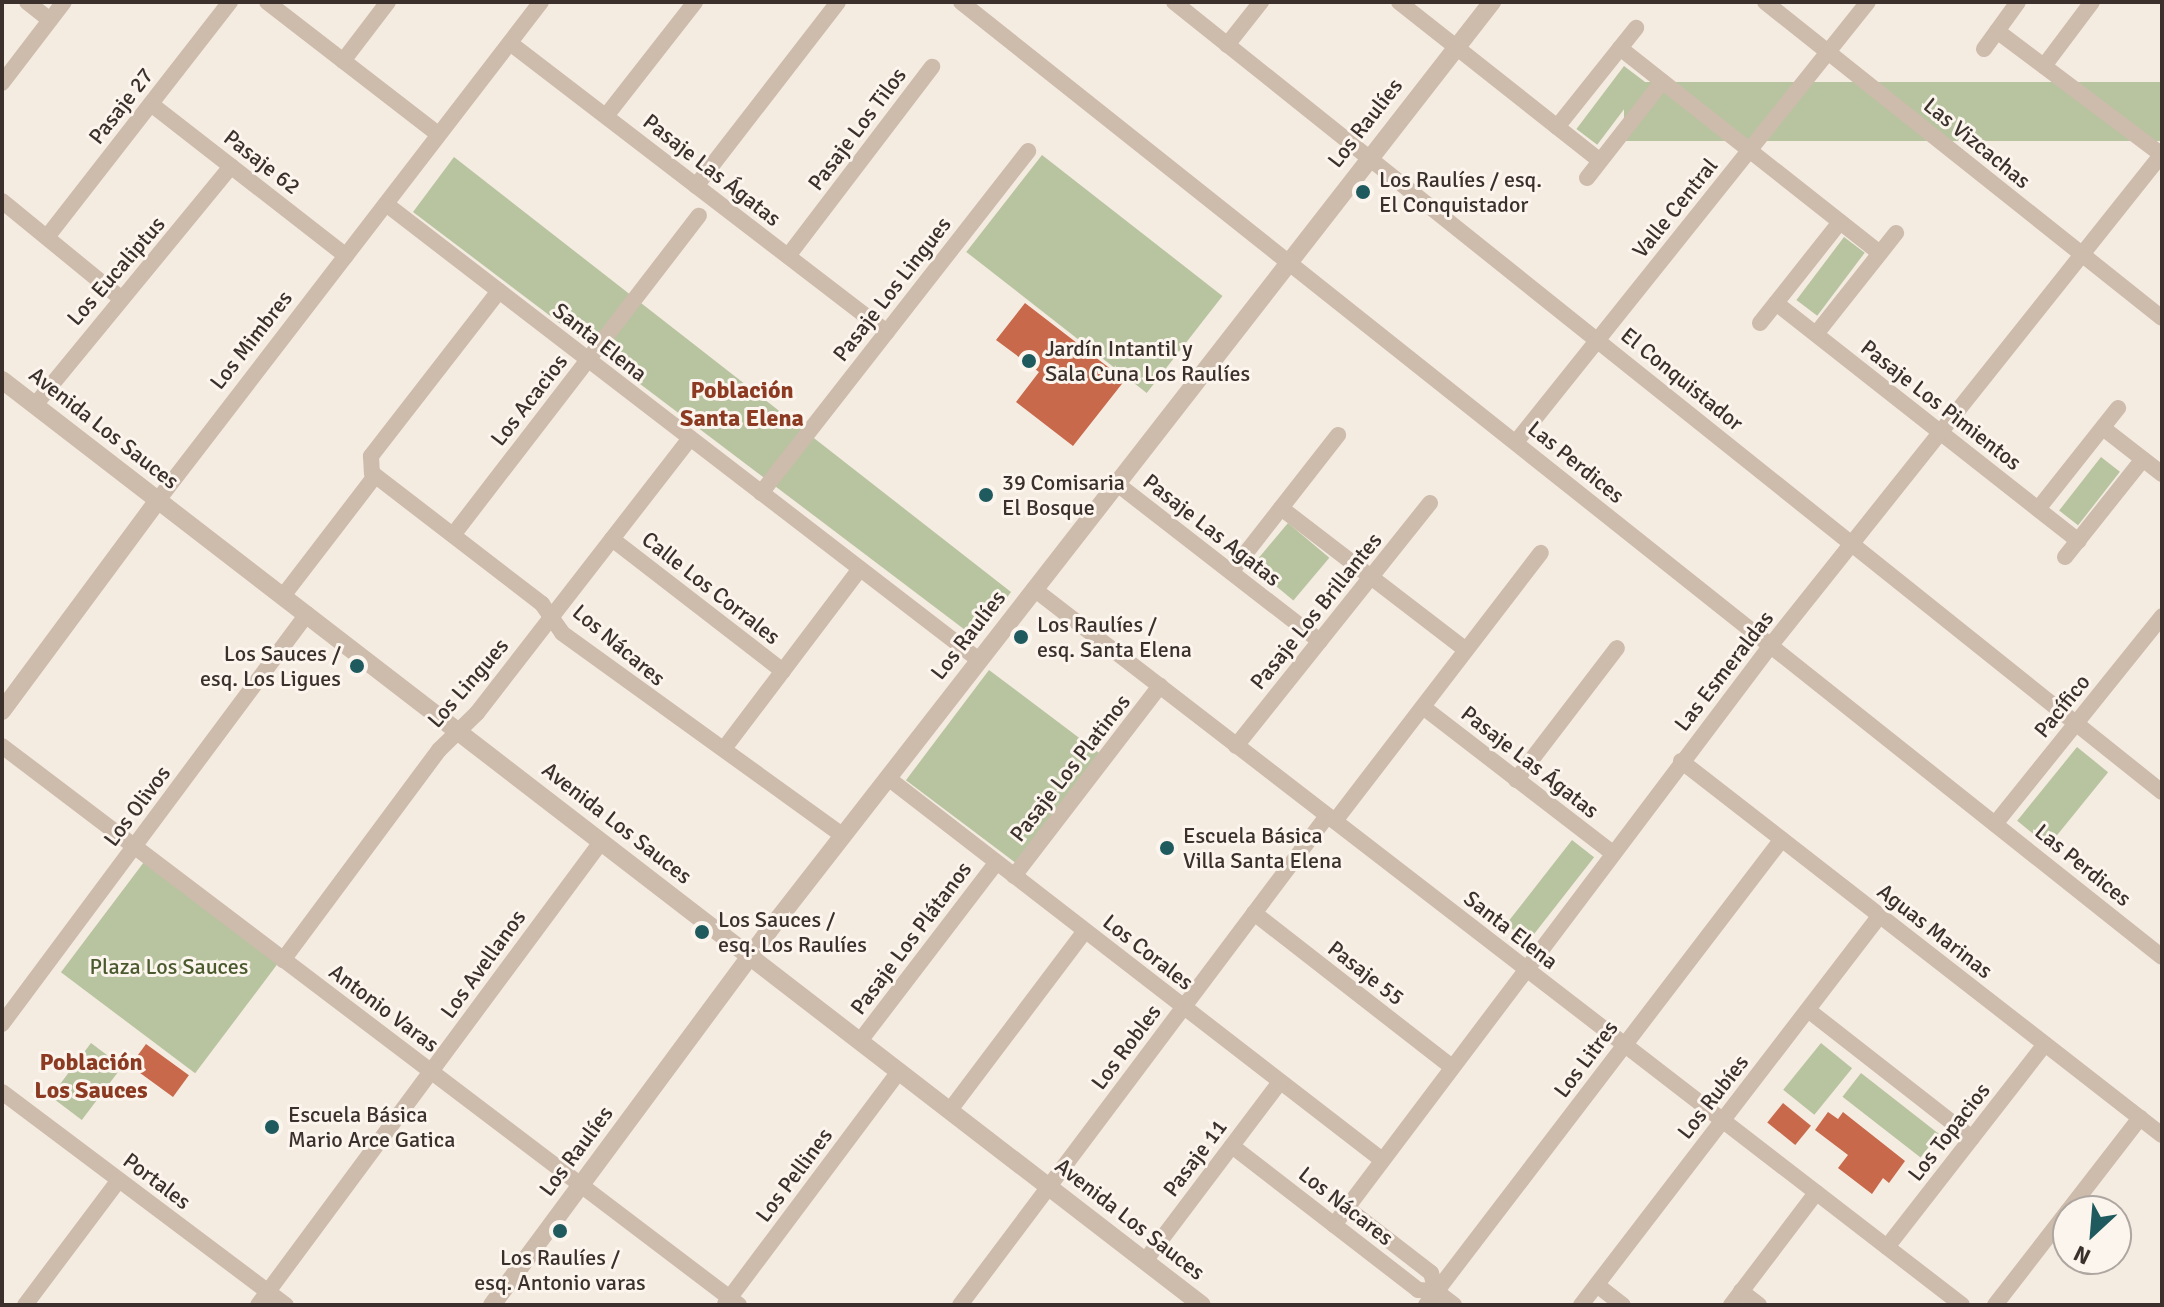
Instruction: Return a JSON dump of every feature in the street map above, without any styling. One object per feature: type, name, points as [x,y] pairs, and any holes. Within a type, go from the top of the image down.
[{"type":"street","points":[[27,2],[50,20]]},
{"type":"street","points":[[2,83],[64,2]]},
{"type":"street","name":"Pasaje 27","points":[[47,237],[230,2]]},
{"type":"street","points":[[267,2],[439,135]]},
{"type":"street","points":[[343,61],[388,2]]},
{"type":"street","name":"Los Mimbres","points":[[2,711],[158,500],[541,2]]},
{"type":"street","points":[[606,116],[695,2]]},
{"type":"street","points":[[696,186],[838,2]]},
{"type":"street","name":"Las Perdices","points":[[961,2],[2162,957]]},
{"type":"street","name":"El Conquistador","points":[[1174,2],[2162,792]]},
{"type":"street","points":[[1227,45],[1261,2]]},
{"type":"street","points":[[1399,2],[1600,161]]},
{"type":"street","name":"Los Raulíes","points":[[492,1305],[750,956],[1368,157],[1492,2]]},
{"type":"street","name":"Las Vizcachas","points":[[1765,2],[2162,318]]},
{"type":"street","name":"Valle Central","points":[[1516,442],[1868,2]]},
{"type":"street","points":[[1984,49],[2018,2]]},
{"type":"street","points":[[2044,66],[2092,2]]},
{"type":"street","points":[[1557,127],[1636,28]]},
{"type":"street","points":[[1997,31],[2162,154]]},
{"type":"street","name":"Pasaje Las Ágatas","points":[[510,43],[887,332]]},
{"type":"street","points":[[1620,48],[1880,253]]},
{"type":"street","name":"Pasaje Los Tilos","points":[[788,256],[932,67]]},
{"type":"street","points":[[1587,178],[1662,82]]},
{"type":"street","name":"Pasaje 62","points":[[151,104],[346,256]]},
{"type":"street","name":"Pasaje Los Lingues","points":[[761,493],[1028,151]]},
{"type":"street","name":"Las Esmeraldas","points":[[1334,1225],[1523,966],[1681,761],[2162,154]]},
{"type":"street","name":"Los Eucaliptus","points":[[35,405],[118,296],[137,287],[231,166]]},
{"type":"street","points":[[2,201],[118,296]]},
{"type":"street","name":"Santa Elena","points":[[386,204],[979,660]]},
{"type":"street","name":"Los Acacios","points":[[453,535],[699,216]]},
{"type":"street","points":[[1760,323],[1840,222]]},
{"type":"street","points":[[1816,334],[1896,233]]},
{"type":"street","points":[[283,596],[375,476],[371,456],[499,291]]},
{"type":"street","name":"Pasaje Los Pimientos","points":[[1776,303],[2078,541]]},
{"type":"street","name":"Avenida Los Sauces","points":[[5,388],[35,405],[307,614],[1049,1186],[1195,1303]]},
{"type":"street","points":[[2038,509],[2118,408]]},
{"type":"street","points":[[2103,428],[2162,474]]},
{"type":"street","points":[[1231,572],[1338,435]]},
{"type":"street","name":"Los Lingues","points":[[283,960],[458,731],[690,438]]},
{"type":"street","points":[[2065,557],[2143,459]]},
{"type":"street","name":"Los Nácares","points":[[375,476],[453,535],[694,733],[726,746],[843,836]]},
{"type":"street","name":"Pasaje Las Agatas","points":[[1116,483],[1320,641]]},
{"type":"street","name":"Pasaje Los Brillantes","points":[[1236,746],[1430,503]]},
{"type":"street","points":[[1281,508],[1466,650]]},
{"type":"street","name":"Calle Los Corrales","points":[[612,539],[783,671]]},
{"type":"street","name":"Los Robles","points":[[960,1305],[1254,913],[1423,707],[1541,553]]},
{"type":"street","points":[[726,746],[860,569]]},
{"type":"street","name":"Santa Elena","points":[[1034,589],[1962,1305]]},
{"type":"street","name":"Los Olivos","points":[[2,1024],[307,614]]},
{"type":"street","name":"Pacífico","points":[[1995,824],[2162,616]]},
{"type":"street","points":[[1516,780],[1617,648]]},
{"type":"street","name":"Pasaje Los Platinos","points":[[1014,876],[1160,686]]},
{"type":"street","name":"Pasaje Las Ágatas","points":[[1423,707],[1611,852]]},
{"type":"street","name":"Antonio Varas","points":[[2,746],[731,1303]]},
{"type":"street","name":"Aguas Marinas","points":[[1681,761],[2162,1135]]},
{"type":"street","name":"Los Corales","points":[[888,778],[1382,1160]]},
{"type":"street","name":"Los Litres","points":[[1426,1305],[1782,839]]},
{"type":"street","name":"Los Avellanos","points":[[263,1298],[601,842]]},
{"type":"street","name":"Pasaje Los Plátanos","points":[[860,1041],[997,862]]},
{"type":"street","name":"Pasaje 55","points":[[1254,913],[1452,1067]]},
{"type":"street","name":"Los Rubíes","points":[[1581,1305],[1880,916]]},
{"type":"street","points":[[950,1110],[1085,931]]},
{"type":"street","points":[[1808,1010],[1972,1138]]},
{"type":"street","name":"Los Topacios","points":[[1887,1247],[2045,1044]]},
{"type":"street","name":"Los Pellines","points":[[731,1303],[899,1071]]},
{"type":"street","name":"Pasaje 11","points":[[1145,1261],[1280,1082]]},
{"type":"street","name":"Portales","points":[[2,1092],[119,1180],[263,1298],[286,1305]]},
{"type":"street","points":[[2080,1195],[2140,1118]]},
{"type":"street","name":"Los Nácares","points":[[1232,1146],[1418,1290],[1436,1291],[1454,1305]]},
{"type":"street","points":[[25,1305],[119,1180]]},
{"type":"street","points":[[1759,1305],[1736,1298],[1816,1193]]},
{"type":"street","name":"Los Nácares","points":[[1347,1208],[1431,1273],[1436,1291]]},
{"type":"street","points":[[1995,1305],[2052,1232]]},
{"type":"street","points":[[1597,1285],[1623,1305]]},
{"type":"green space","points":[[1624,66],[1645,82],[1597,145],[1576,129]]},
{"type":"green space","points":[[1624,82],[2162,82],[2162,141],[1624,141]]},
{"type":"green space","points":[[1042,155],[1222,296],[1147,393],[966,252]]},
{"type":"green space","points":[[454,157],[1011,592],[977,639],[413,212]]},
{"type":"green space","points":[[1844,237],[1865,253],[1817,316],[1796,300]]},
{"type":"green space","points":[[2101,457],[2120,472],[2078,525],[2059,511]]},
{"type":"green space","points":[[1288,523],[1329,558],[1293,601],[1252,566]]},
{"type":"green space","points":[[989,670],[1099,753],[1016,863],[906,780]]},
{"type":"green space","points":[[2077,747],[2108,772],[2048,846],[2017,821]]},
{"type":"green space","points":[[1572,840],[1594,857],[1528,942],[1506,924]]},
{"type":"green space","name":"Plaza Los Sauces","points":[[144,862],[278,963],[195,1073],[61,972]]},
{"type":"green space","points":[[91,1043],[122,1066],[82,1120],[51,1097]]},
{"type":"green space","points":[[1821,1043],[1852,1068],[1814,1115],[1783,1090]]},
{"type":"green space","points":[[1861,1073],[1939,1134],[1921,1158],[1843,1097]]},
{"type":"building","points":[[1025,303],[1125,380],[1073,446],[1016,402],[1039,372],[996,340]]},
{"type":"building","points":[[146,1044],[189,1075],[173,1097],[130,1066]]},
{"type":"building","points":[[1783,1103],[1811,1126],[1795,1145],[1767,1122]]},
{"type":"building","points":[[1828,1112],[1838,1119],[1843,1112],[1905,1161],[1889,1183],[1883,1178],[1872,1194],[1838,1168],[1848,1155],[1815,1130]]},
{"type":"place","name":"Los Raulíes / esq. El Conquistador","points":[[1363,192]]},
{"type":"place","name":"Jardín Intantil y Sala Cuna Los Raulíes","points":[[1029,361]]},
{"type":"place","name":"39 Comisaria El Bosque","points":[[986,495]]},
{"type":"place","name":"Los Raulíes / esq. Santa Elena","points":[[1021,637]]},
{"type":"place","name":"Los Sauces / esq. Los Ligues","points":[[357,666]]},
{"type":"place","name":"Escuela Básica Villa Santa Elena","points":[[1167,848]]},
{"type":"place","name":"Los Sauces / esq. Los Raulíes","points":[[702,932]]},
{"type":"place","name":"Escuela Básica Mario Arce Gatica","points":[[272,1127]]},
{"type":"place","name":"Los Raulíes / esq. Antonio varas","points":[[560,1231]]},
{"type":"district","name":"Población Santa Elena","points":[[742,405]]},
{"type":"district","name":"Población Los Sauces","points":[[91,1077]]}]
